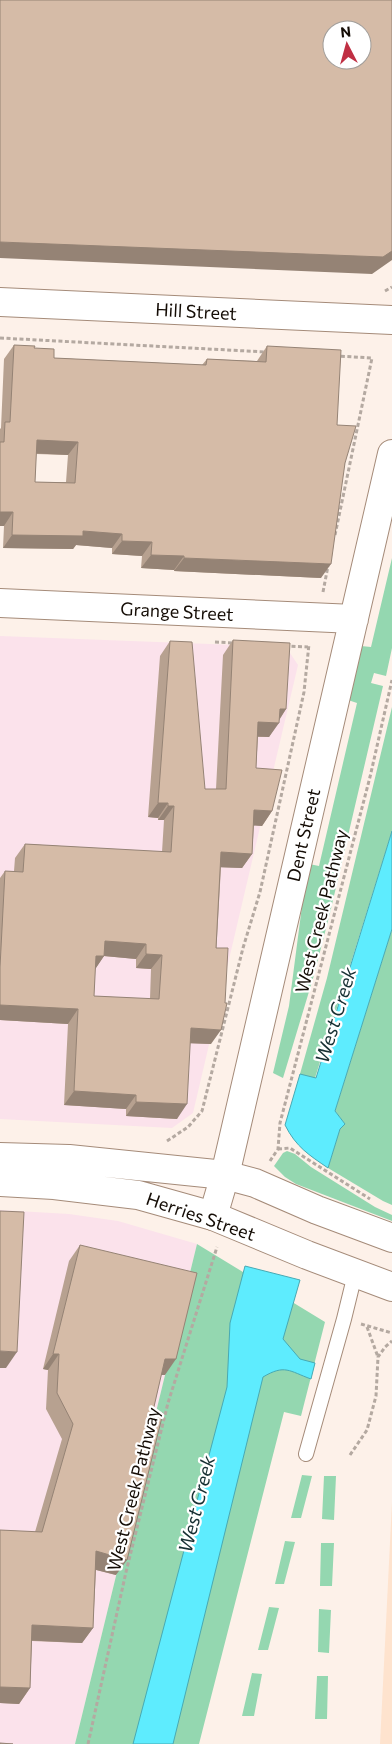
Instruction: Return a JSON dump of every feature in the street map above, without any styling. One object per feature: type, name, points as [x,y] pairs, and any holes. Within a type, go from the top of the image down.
[{"type":"street","name":"Hill Street","points":[[0,302],[392,320]]},
{"type":"street","name":"Dent Street","points":[[213,1216],[225,1175],[392,454]]},
{"type":"street","name":"Grange Street","points":[[0,603],[354,619]]},
{"type":"street","name":"Herries Street","points":[[0,1157],[69,1159],[225,1175],[256,1183],[317,1210],[392,1238]]},
{"type":"street","name":"Herries Street","points":[[0,1182],[54,1185],[138,1195],[213,1216],[355,1274],[392,1287]]},
{"type":"lane","points":[[306,1454],[355,1274]]},
{"type":"path","points":[[385,291],[392,287]]},
{"type":"path","points":[[0,338],[274,352]]},
{"type":"path","points":[[333,356],[372,358],[334,537]]},
{"type":"path","points":[[188,1127],[202,1111],[243,948],[260,892],[304,692],[308,647],[328,565]]},
{"type":"path","name":"West Creek Pathway","points":[[353,1189],[290,1148],[278,1149],[280,1123],[370,777],[392,680]]},
{"type":"path","name":"West Creek Pathway","points":[[88,1744],[126,1572],[168,1403],[218,1244]]},
{"type":"path","points":[[344,1319],[392,1333]]},
{"type":"path","points":[[350,1455],[367,1430],[376,1396],[378,1357],[367,1326]]},
{"type":"path","points":[[378,1357],[385,1346],[392,1341]]},
{"type":"shaded area","points":[[0,636],[286,647],[298,665],[193,1113],[172,1128],[0,1119]]},
{"type":"shaded area","points":[[0,1210],[69,1214],[118,1221],[197,1244],[75,1744],[0,1744]]},
{"type":"shaded area","points":[[392,1502],[392,1744],[380,1744]]},
{"type":"green space","points":[[392,558],[392,648],[386,676],[374,673],[371,683],[383,686],[330,913],[314,975],[283,1078],[273,1073],[289,1006],[305,883],[309,864],[319,866],[357,703],[348,700],[361,646],[371,647]]},
{"type":"green space","points":[[392,707],[392,831],[315,1078],[300,1074],[327,978]]},
{"type":"green space","points":[[392,929],[392,1205],[328,1168],[340,1129],[345,1124],[335,1111]]},
{"type":"green space","points":[[287,1151],[295,1154],[311,1167],[375,1207],[392,1215],[392,1221],[296,1184],[285,1177],[274,1166],[283,1153]]},
{"type":"green space","points":[[197,1244],[325,1322],[301,1416],[284,1412],[199,1744],[75,1744]]},
{"type":"green space","points":[[302,1475],[312,1476],[301,1518],[291,1518]]},
{"type":"green space","points":[[324,1476],[336,1476],[334,1520],[322,1519]]},
{"type":"green space","points":[[285,1541],[295,1542],[284,1584],[275,1584]]},
{"type":"green space","points":[[321,1543],[334,1543],[332,1586],[320,1586]]},
{"type":"green space","points":[[269,1607],[279,1608],[268,1650],[258,1650]]},
{"type":"green space","points":[[319,1609],[331,1610],[329,1653],[318,1652]]},
{"type":"green space","points":[[252,1673],[262,1674],[254,1716],[242,1716]]},
{"type":"green space","points":[[317,1676],[328,1676],[327,1719],[315,1719]]},
{"type":"water","points":[[392,831],[392,929],[335,1111],[345,1124],[340,1129],[328,1168],[298,1145],[285,1125],[300,1074],[316,1078]]},
{"type":"water","points":[[245,1266],[300,1280],[283,1339],[300,1359],[315,1363],[311,1379],[287,1370],[270,1373],[263,1377],[173,1744],[133,1744],[227,1387],[230,1323]]},
{"type":"building","points":[[0,0],[392,0],[392,251],[383,257],[0,242]]},
{"type":"building","points":[[14,345],[54,349],[54,358],[206,365],[207,359],[266,362],[267,346],[341,350],[337,425],[356,426],[345,463],[331,564],[151,555],[152,542],[122,541],[122,534],[83,531],[83,536],[12,535],[13,512],[0,512],[0,442],[4,442],[5,422],[10,422]],"holes":[[[37,440],[78,442],[75,483],[35,482]]]},
{"type":"building","points":[[233,640],[290,643],[286,709],[280,709],[279,723],[258,722],[256,768],[282,770],[272,811],[254,810],[252,854],[221,852],[216,948],[228,948],[225,1003],[227,1003],[221,1030],[191,1028],[187,1104],[136,1102],[136,1095],[74,1091],[78,1009],[0,1005],[5,871],[23,872],[25,844],[171,852],[174,806],[168,806],[168,803],[158,803],[170,641],[192,642],[205,789],[226,789]],"holes":[[[105,941],[146,944],[146,954],[162,955],[159,999],[94,996],[96,956],[104,956]]]},
{"type":"building","points":[[0,1211],[24,1212],[17,1352],[0,1351]]},
{"type":"building","points":[[80,1245],[197,1273],[176,1359],[165,1359],[153,1411],[163,1413],[127,1560],[96,1551],[93,1628],[32,1625],[30,1688],[0,1687],[0,1530],[42,1532],[73,1424],[57,1393],[59,1354],[53,1354]]},
{"type":"water label","name":"West Creek","points":[[335,1015]]},
{"type":"water label","name":"West Creek","points":[[196,1504]]}]
